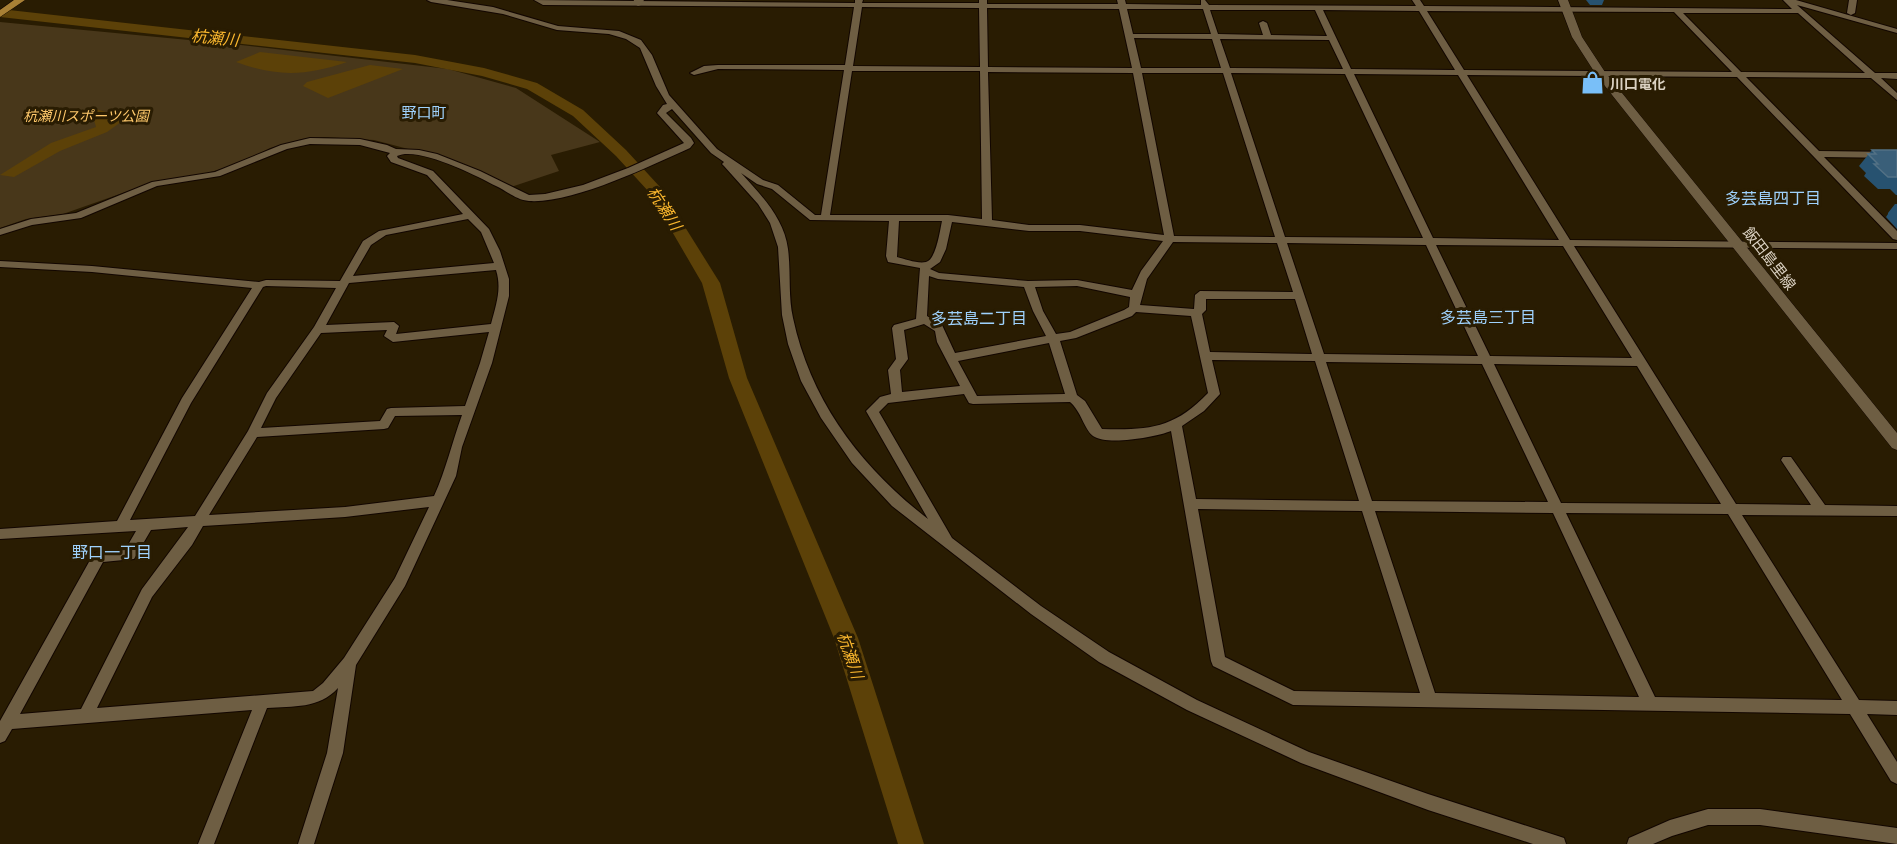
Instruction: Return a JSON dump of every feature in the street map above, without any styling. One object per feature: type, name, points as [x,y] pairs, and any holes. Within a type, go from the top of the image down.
[{"type":"main road","points":[[0,8],[12,0]]},
{"type":"main road","points":[[0,14],[20,0]]},
{"type":"main road","name":"飯田島里線","points":[[1565,5],[1585,53],[1897,444]]},
{"type":"street","points":[[431,0],[497,11]]},
{"type":"street","points":[[462,0],[560,28],[615,33],[641,44],[646,51],[658,85],[672,106],[677,108],[762,202],[775,223],[783,247],[787,315],[794,344],[807,381],[825,415],[856,460],[897,502],[949,544],[1036,610],[1104,657],[1192,705],[1306,758],[1428,802],[1558,844]]},
{"type":"street","points":[[538,0],[543,3],[639,1],[1205,3],[1259,7],[1279,4],[1318,8],[1340,4],[1421,9],[1565,5],[1624,10],[1796,11]]},
{"type":"street","points":[[1416,0],[1730,510],[1897,776]]},
{"type":"street","points":[[1615,0],[1624,10]]},
{"type":"street","points":[[1780,0],[1897,97]]},
{"type":"street","points":[[1787,0],[1796,11]]},
{"type":"street","points":[[1787,0],[1897,31]]},
{"type":"street","points":[[1804,0],[1897,25]]},
{"type":"street","points":[[1851,13],[1853,0]]},
{"type":"street","points":[[825,218],[858,2]]},
{"type":"street","points":[[983,3],[987,222]]},
{"type":"street","points":[[1121,3],[1137,70],[1170,239],[1139,280],[1134,308]]},
{"type":"street","points":[[1205,3],[1430,700]]},
{"type":"street","points":[[1259,7],[1268,37]]},
{"type":"street","points":[[1318,8],[1650,703]]},
{"type":"street","points":[[1677,11],[1897,237]]},
{"type":"street","points":[[1883,27],[1897,40]]},
{"type":"street","points":[[1129,36],[1333,38]]},
{"type":"street","points":[[694,73],[707,68],[848,68],[1897,76]]},
{"type":"street","points":[[0,232],[31,222],[78,216],[154,184],[217,174],[284,147],[310,141],[360,142],[395,152],[408,150],[443,160],[527,198],[545,196],[593,184],[678,150],[689,143],[661,113],[666,107],[672,106]]},
{"type":"street","points":[[8,722],[262,704],[319,696],[349,663],[400,582],[450,476],[456,447],[486,363],[504,296],[504,279],[485,231],[448,194],[443,184],[430,173],[394,160],[392,156],[395,152]]},
{"type":"street","points":[[1816,154],[1897,154]]},
{"type":"street","points":[[720,155],[728,158],[760,182],[775,187],[813,218],[948,218],[1029,228],[1080,228],[1170,239],[1897,246]]},
{"type":"street","points":[[85,717],[147,593],[187,541],[253,433],[271,396],[318,329],[367,243],[376,235],[471,215]]},
{"type":"street","points":[[894,218],[892,260],[925,268],[938,276],[1028,284],[1077,283],[1135,294]]},
{"type":"street","points":[[948,218],[941,249],[934,262],[925,268],[920,301],[921,317],[937,325],[942,332],[943,342],[973,400],[980,402],[1072,397]]},
{"type":"street","points":[[0,264],[92,269],[259,285],[345,282],[500,266]]},
{"type":"street","points":[[1028,284],[1057,346],[1072,397],[1081,404],[1096,432],[1100,434],[1144,434],[1174,424],[1204,406],[1214,394],[1196,313]]},
{"type":"street","points":[[122,526],[186,401],[259,285]]},
{"type":"street","points":[[951,358],[1072,335],[1134,308],[1196,313],[1201,310],[1200,295],[1299,296]]},
{"type":"street","points":[[897,397],[894,370],[902,359],[898,328],[924,320]]},
{"type":"street","points":[[318,329],[394,326],[390,336],[393,338],[434,336],[496,327]]},
{"type":"street","points":[[1205,356],[1640,362]]},
{"type":"street","points":[[949,544],[872,411],[884,400],[967,388]]},
{"type":"street","points":[[253,433],[384,425],[392,412],[469,410]]},
{"type":"street","points":[[1174,424],[1178,428],[1218,661],[1293,698],[1897,708]]},
{"type":"street","points":[[1787,460],[1821,510]]},
{"type":"street","points":[[0,534],[345,512],[438,501]]},
{"type":"street","points":[[1191,504],[1897,511]]},
{"type":"street","points":[[0,736],[99,557],[129,555],[147,524]]},
{"type":"street","points":[[306,844],[335,753],[349,663]]},
{"type":"street","points":[[206,844],[262,704]]},
{"type":"street","points":[[1635,844],[1670,828],[1708,817],[1760,817],[1897,836]]},
{"type":"green space","name":"杭瀬川スポーツ公園","points":[[0,22],[241,45],[448,69],[516,88],[600,142],[551,155],[559,171],[511,187],[450,160],[374,140],[324,137],[302,139],[270,148],[239,164],[196,176],[154,182],[63,214],[26,219],[0,228]]},
{"type":"shaded area","points":[[260,52],[347,62],[318,70],[292,73],[265,70],[236,62]]},
{"type":"shaded area","points":[[370,65],[403,69],[328,98],[303,86],[307,82]]},
{"type":"shaded area","points":[[93,108],[109,113],[121,122],[107,132],[60,151],[14,177],[0,175],[51,143],[96,127],[94,120],[82,111]]},
{"type":"building","points":[[1872,150],[1897,150],[1897,177],[1888,177],[1874,164],[1878,164],[1868,154],[1876,154]]},
{"type":"waterway","name":"杭瀬川","points":[[0,13],[415,59],[484,72],[532,86],[578,113],[621,153],[655,190],[711,283],[738,378],[846,638],[911,844]]},
{"type":"place","name":"川口電化","points":[[1592,83]]},
{"type":"district","name":"野口町","points":[[424,112]]},
{"type":"district","name":"多芸島四丁目","points":[[1773,197]]},
{"type":"district","name":"多芸島三丁目","points":[[1488,316]]},
{"type":"district","name":"多芸島二丁目","points":[[979,317]]},
{"type":"district","name":"野口一丁目","points":[[112,551]]}]
